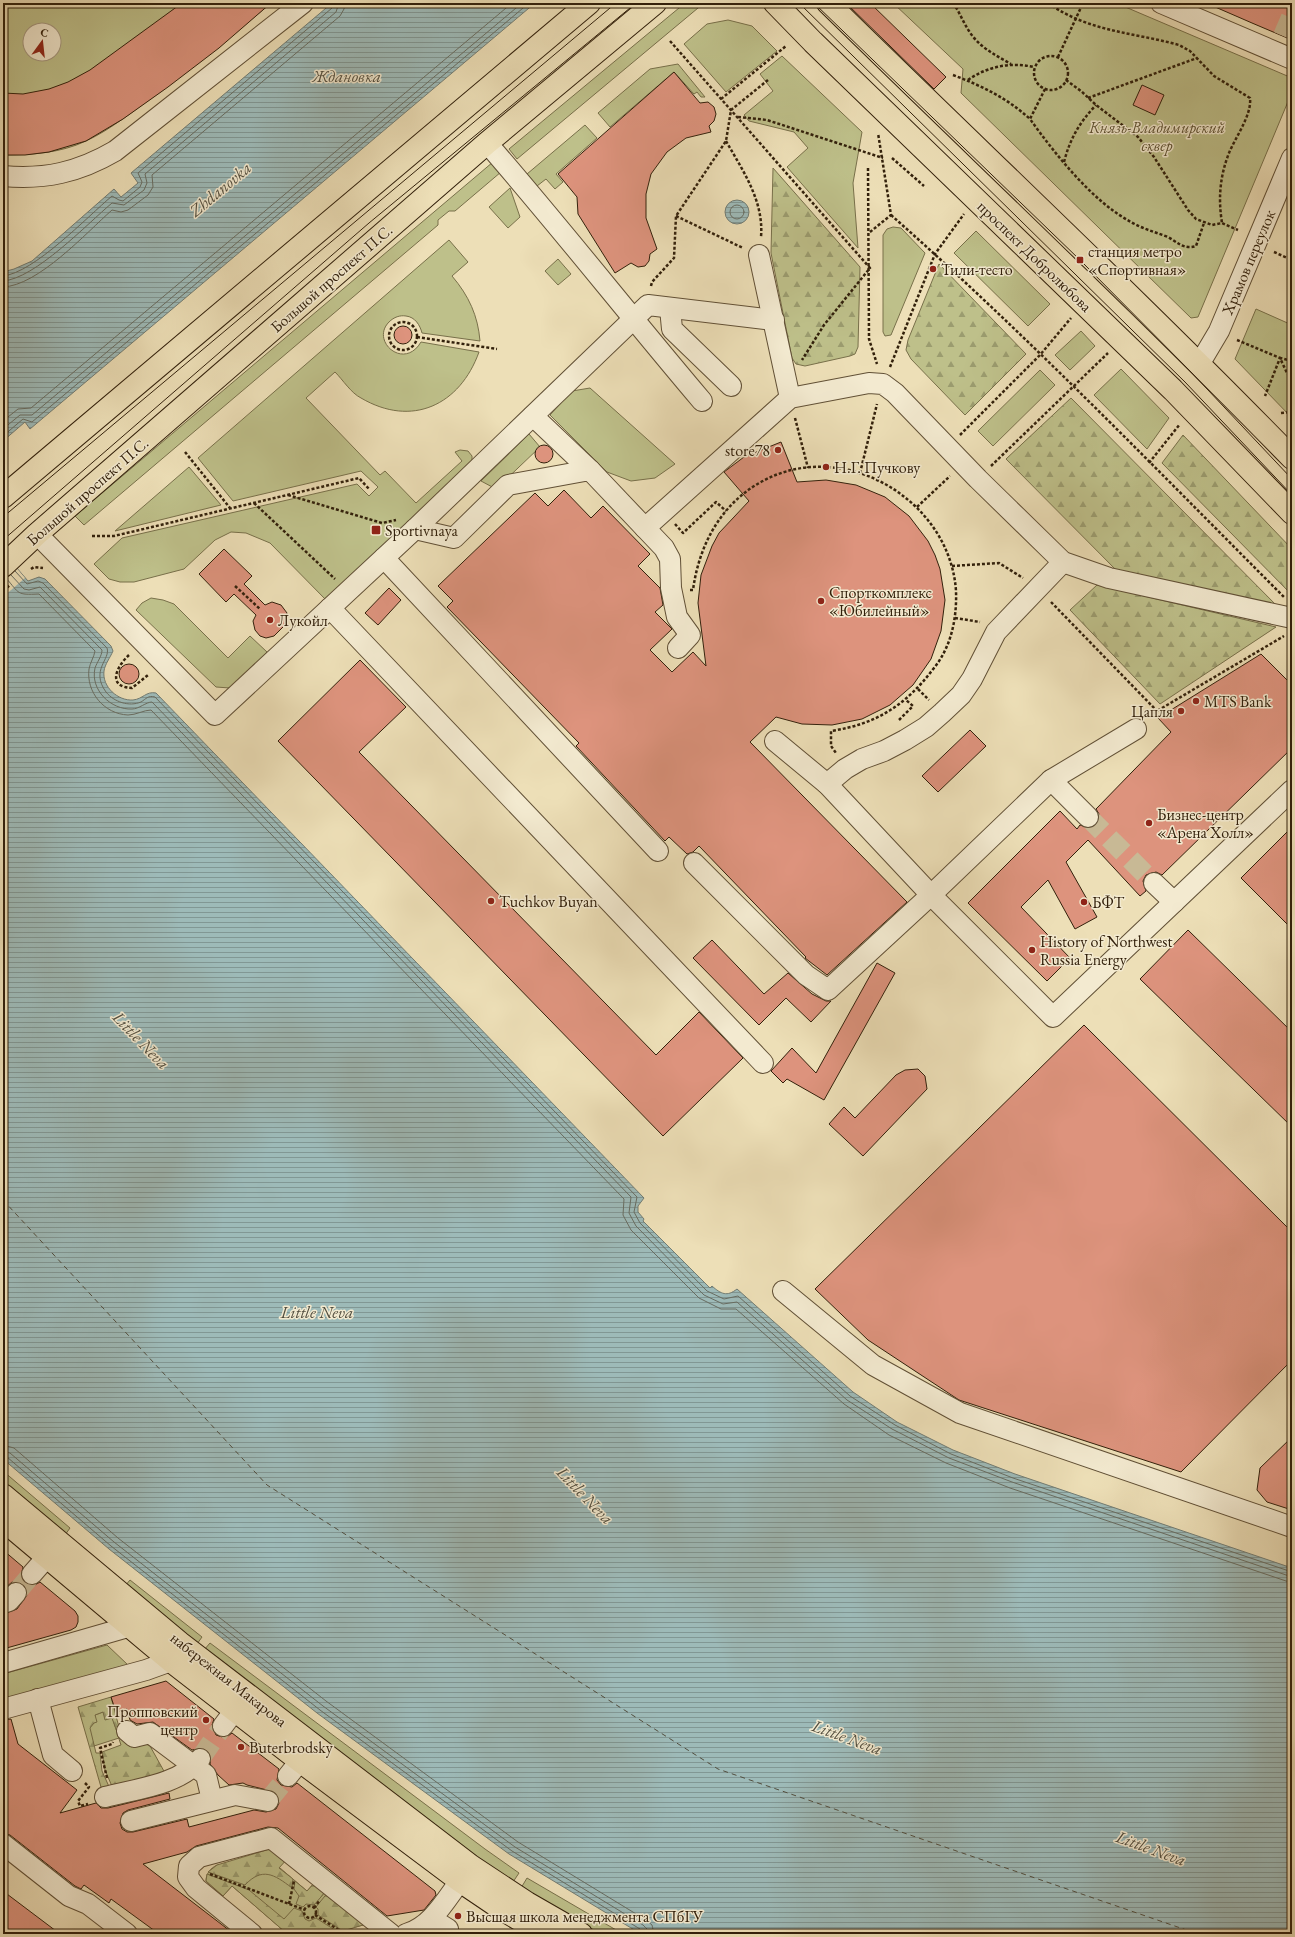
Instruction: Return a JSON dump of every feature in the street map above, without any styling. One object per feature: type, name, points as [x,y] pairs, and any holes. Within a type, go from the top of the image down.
[{"type":"main road","name":"Большой проспект П.С.","points":[[15,565],[37,534],[487,143],[655,3]]},
{"type":"main road","name":"проспект Добролюбова","points":[[775,3],[813,42],[1173,390],[1292,513]]},
{"type":"main road","points":[[828,3],[1200,363],[1292,458]]},
{"type":"main road","points":[[3,497],[587,4]]},
{"type":"main road","name":"набережная Макарова","points":[[3,1495],[154,1621],[176,1652],[229,1718],[294,1768],[500,1908],[542,1928],[581,1934]]},
{"type":"main road","name":"набережная Макарова","points":[[3,1520],[129,1626],[176,1652],[471,1866],[542,1928]]},
{"type":"street","points":[[3,176],[34,178],[72,171],[100,160],[115,151],[172,108],[303,3]]},
{"type":"street","points":[[1161,3],[1284,49]]},
{"type":"street","points":[[487,143],[529,191],[633,320],[702,400]]},
{"type":"street","name":"Храмов переулок","points":[[1200,363],[1224,318],[1292,158]]},
{"type":"street","points":[[759,255],[789,391]]},
{"type":"street","points":[[37,534],[215,715],[415,529],[648,305],[774,320]]},
{"type":"street","points":[[670,308],[672,328],[731,386]]},
{"type":"street","points":[[646,528],[789,391],[869,383],[883,384],[895,393],[978,479],[1063,562],[1109,578],[1289,626]]},
{"type":"street","points":[[533,416],[590,470],[664,548],[670,559],[671,588],[677,617],[690,635],[678,648]]},
{"type":"street","points":[[415,529],[454,538],[508,485],[590,470]]},
{"type":"street","points":[[384,558],[658,851]]},
{"type":"street","points":[[827,784],[862,759],[884,751],[915,733],[942,713],[961,695],[972,679],[996,632],[1063,562]]},
{"type":"street","points":[[330,608],[763,1063]]},
{"type":"street","points":[[694,863],[806,975],[828,990],[931,895],[1051,780],[1136,729]]},
{"type":"street","points":[[775,741],[827,784],[931,895],[1053,1017],[1292,790]]},
{"type":"street","points":[[1051,780],[1088,818]]},
{"type":"street","points":[[1154,883],[1174,902]]},
{"type":"street","points":[[783,1291],[873,1365],[960,1414],[1292,1527]]},
{"type":"street","points":[[32,1574],[47,1557]]},
{"type":"street","points":[[3,1663],[129,1626],[154,1621]]},
{"type":"street","points":[[3,1709],[146,1670],[176,1652]]},
{"type":"street","points":[[38,1699],[53,1755],[72,1771]]},
{"type":"street","points":[[127,1731],[134,1737],[150,1732],[197,1763],[206,1775],[212,1800]]},
{"type":"street","points":[[109,1796],[177,1778],[197,1763]]},
{"type":"street","points":[[131,1821],[235,1795],[268,1801]]},
{"type":"street","points":[[252,1934],[196,1888],[188,1877],[189,1866],[198,1857],[271,1838],[391,1934]]},
{"type":"street","points":[[3,1844],[70,1896],[88,1904],[127,1934]]},
{"type":"street","points":[[406,1934],[416,1931],[432,1919],[460,1881]]},
{"type":"street","points":[[432,1919],[448,1929]]},
{"type":"path","points":[[953,3],[978,43],[989,52],[1011,64],[1034,67]]},
{"type":"path","points":[[1048,3],[1075,19],[1093,26],[1179,44],[1190,51],[1214,76],[1250,98],[1249,110],[1229,153],[1222,175],[1219,194],[1222,223]]},
{"type":"path","points":[[1058,57],[1083,3]]},
{"type":"path","points":[[670,41],[870,268]]},
{"type":"path","points":[[721,99],[786,46]]},
{"type":"path","points":[[1046,56],[1058,57],[1066,64],[1068,75],[1066,80],[1057,88],[1045,89],[1035,80],[1034,67],[1039,60],[1046,56]]},
{"type":"path","points":[[1088,98],[1197,58]]},
{"type":"path","points":[[968,80],[978,74],[1011,64]]},
{"type":"path","points":[[953,75],[968,80],[1002,97],[1030,119],[1064,162],[1115,213],[1145,230],[1169,238],[1186,248],[1196,246],[1204,223]]},
{"type":"path","points":[[648,305],[652,282],[674,258],[676,216],[726,141],[731,110],[768,80]]},
{"type":"path","points":[[1066,80],[1138,137],[1154,157],[1188,210],[1196,219],[1212,225],[1222,223],[1238,230]]},
{"type":"path","points":[[1030,119],[1045,89]]},
{"type":"path","points":[[1064,162],[1071,139],[1077,128],[1096,105]]},
{"type":"path","points":[[738,117],[767,120],[883,158]]},
{"type":"path","points":[[878,132],[891,215],[935,254],[1040,355],[1286,599]]},
{"type":"path","points":[[676,216],[722,240],[759,255],[762,222],[755,196],[726,141]]},
{"type":"path","points":[[892,158],[924,186]]},
{"type":"path","points":[[868,168],[870,232],[869,339],[883,384]]},
{"type":"path","points":[[860,473],[883,384],[935,254],[964,213]]},
{"type":"path","points":[[870,232],[891,215]]},
{"type":"path","points":[[1274,252],[1292,260]]},
{"type":"path","points":[[789,391],[824,324],[870,268]]},
{"type":"path","points":[[948,447],[1040,355],[1073,314]]},
{"type":"path","points":[[399,322],[412,324],[416,330],[417,336],[415,343],[411,348],[404,350],[397,349],[389,338],[390,331],[393,326],[399,322]]},
{"type":"path","points":[[417,336],[497,349]]},
{"type":"path","points":[[1237,340],[1280,358],[1292,361]]},
{"type":"path","points":[[978,479],[1110,352]]},
{"type":"path","points":[[1280,358],[1287,373],[1292,379]]},
{"type":"path","points":[[1265,396],[1280,358]]},
{"type":"path","points":[[1281,413],[1292,412]]},
{"type":"path","points":[[1149,463],[1181,422]]},
{"type":"path","points":[[800,436],[808,468]]},
{"type":"path","points":[[185,452],[230,508]]},
{"type":"path","points":[[686,589],[692,590],[697,564],[705,543],[713,528],[726,511],[746,492],[762,481],[792,470],[826,468],[860,473],[891,487],[917,507],[939,534],[952,566],[956,595],[955,618],[946,649],[938,663],[918,689],[906,700],[864,724],[831,731],[831,746]]},
{"type":"path","points":[[92,536],[114,536],[359,478],[369,489]]},
{"type":"path","points":[[917,507],[946,480]]},
{"type":"path","points":[[287,495],[382,523],[430,514]]},
{"type":"path","points":[[683,533],[716,502],[726,511]]},
{"type":"path","points":[[254,503],[348,591]]},
{"type":"path","points":[[952,566],[999,563],[1005,567]]},
{"type":"path","points":[[15,565],[42,567],[47,570]]},
{"type":"path","points":[[235,586],[260,609]]},
{"type":"path","points":[[1038,588],[1157,711]]},
{"type":"path","points":[[955,618],[974,621]]},
{"type":"path","points":[[1136,729],[1157,711],[1289,626]]},
{"type":"path","points":[[129,654],[117,668],[117,681],[120,685],[126,688],[132,688],[148,675]]},
{"type":"path","points":[[918,689],[927,698]]},
{"type":"path","points":[[906,700],[913,706],[909,710]]},
{"type":"path","points":[[1224,815],[1235,824]]},
{"type":"path","points":[[109,1796],[100,1748],[112,1744],[115,1735],[127,1731]]},
{"type":"path","points":[[189,1866],[305,1910]]},
{"type":"path","points":[[305,1910],[311,1906],[314,1908],[315,1915],[345,1934]]},
{"type":"path","points":[[305,1910],[306,1917],[313,1918],[315,1915]]},
{"type":"green space","points":[[3,3],[271,3],[157,94],[114,125],[96,136],[76,145],[56,151],[3,155]]},
{"type":"green space","points":[[685,3],[704,3],[517,159],[509,149]]},
{"type":"green space","name":"Князь-Владимирский сквер","points":[[893,3],[1116,3],[1292,78],[1292,92],[1198,317],[1191,318],[961,93],[963,69]]},
{"type":"green space","points":[[728,20],[752,26],[777,51],[726,92],[684,44],[707,24]]},
{"type":"green space","points":[[782,56],[862,132],[853,183],[858,248],[787,167],[808,148],[794,132],[749,121],[744,115],[773,91],[760,74]]},
{"type":"green space","points":[[678,64],[705,97],[701,97],[697,92],[694,94],[674,72],[610,127],[598,113],[650,69]]},
{"type":"green space","points":[[585,125],[597,138],[556,174],[563,182],[555,189],[546,179],[537,186],[527,174]]},
{"type":"green space","points":[[493,162],[501,172],[455,211],[449,211],[438,220],[438,225],[84,525],[75,516]]},
{"type":"green space","points":[[773,168],[860,267],[858,347],[855,354],[805,366],[796,364],[792,358],[771,253]]},
{"type":"green space","points":[[510,188],[520,217],[508,228],[489,207]]},
{"type":"green space","points":[[893,227],[901,228],[925,253],[891,335],[885,336],[883,332],[883,235],[887,229]]},
{"type":"green space","points":[[976,231],[1050,304],[1028,326],[954,253]]},
{"type":"green space","points":[[449,240],[468,262],[452,276],[472,307],[477,323],[480,341],[422,333],[418,324],[412,318],[404,316],[399,316],[389,322],[384,330],[384,337],[386,344],[398,353],[406,354],[414,350],[421,342],[479,352],[471,370],[460,386],[447,398],[432,406],[416,411],[398,411],[380,407],[357,396],[335,372],[306,398],[380,475],[385,471],[416,503],[462,461],[455,452],[460,450],[468,451],[472,456],[472,462],[326,600],[270,543],[246,533],[231,532],[215,540],[184,569],[134,582],[120,582],[109,579],[94,564],[122,538],[357,484],[369,496],[378,487],[361,471],[233,501],[198,458]]},
{"type":"green space","points":[[558,259],[571,274],[558,285],[545,271]]},
{"type":"green space","points":[[939,264],[1026,354],[965,415],[911,359],[906,350],[908,340]]},
{"type":"green space","points":[[1256,309],[1292,325],[1292,418],[1235,359]]},
{"type":"green space","points":[[1081,331],[1095,346],[1070,370],[1055,355]]},
{"type":"green space","points":[[1121,369],[1169,418],[1147,449],[1094,395]]},
{"type":"green space","points":[[1040,370],[1055,385],[993,446],[978,431]]},
{"type":"green space","points":[[590,388],[675,464],[655,478],[631,481],[607,472],[550,415],[572,391]]},
{"type":"green space","points":[[1071,398],[1279,608],[1119,573],[1006,459]]},
{"type":"green space","points":[[529,434],[540,447],[496,489],[481,481]]},
{"type":"green space","points":[[1183,435],[1292,549],[1292,595],[1162,463]]},
{"type":"green space","points":[[189,467],[221,505],[115,531]]},
{"type":"green space","points":[[1097,585],[1276,627],[1160,704],[1070,610]]},
{"type":"green space","points":[[151,598],[174,604],[228,658],[250,636],[267,652],[230,688],[216,687],[136,610],[142,603]]},
{"type":"green space","points":[[3,1471],[70,1528],[65,1535],[3,1482]]},
{"type":"green space","points":[[130,1580],[202,1637],[197,1644],[125,1586]]},
{"type":"green space","points":[[210,1643],[519,1873],[513,1882],[477,1859],[204,1650]]},
{"type":"green space","points":[[107,1645],[128,1665],[3,1700],[3,1674]]},
{"type":"green space","points":[[111,1697],[120,1731],[117,1732],[112,1718],[105,1720],[103,1712],[95,1715],[97,1722],[90,1728],[96,1753],[100,1753],[102,1771],[111,1791],[103,1794],[78,1707]]},
{"type":"green space","points":[[103,1712],[112,1717],[119,1738],[94,1746],[89,1728],[94,1723],[95,1715]]},
{"type":"green space","points":[[121,1735],[131,1747],[144,1743],[150,1746],[165,1773],[114,1791],[105,1770],[102,1752],[121,1745],[118,1736]]},
{"type":"green space","points":[[273,1848],[288,1858],[279,1868],[293,1879],[292,1888],[274,1876],[268,1874],[257,1876],[245,1885],[208,1872],[217,1865]]},
{"type":"green space","points":[[217,1865],[280,1868],[307,1891],[316,1881],[363,1925],[329,1934],[283,1934],[285,1932],[232,1886],[223,1896],[206,1881],[209,1871]]},
{"type":"green space","points":[[207,1874],[249,1890],[284,1919],[294,1908],[302,1911],[305,1919],[309,1921],[316,1918],[338,1932],[329,1934],[283,1934],[285,1932],[232,1886],[223,1896],[206,1881]]},
{"type":"green space","points":[[527,1878],[623,1934],[601,1934],[521,1888]]},
{"type":"green space","points":[[295,1881],[307,1891],[316,1881],[327,1890],[314,1905],[306,1904],[303,1907],[296,1904],[299,1896],[294,1889]]},
{"type":"green space","points":[[329,1891],[364,1922],[363,1925],[343,1931],[318,1915],[318,1909],[316,1907]]},
{"type":"water","name":"Ждановка","points":[[332,3],[535,3],[30,429],[25,422],[3,441],[3,272],[32,261],[114,189],[121,197],[138,183],[131,173]]},
{"type":"water","points":[[737,200],[745,204],[749,212],[745,220],[737,224],[729,220],[725,212],[729,204]]},
{"type":"water","name":"Little Neva","points":[[3,552],[28,581],[39,577],[45,579],[111,646],[113,651],[105,666],[104,677],[112,692],[127,700],[133,700],[150,693],[156,693],[644,1198],[638,1206],[638,1212],[644,1219],[643,1221],[710,1288],[712,1286],[724,1294],[730,1293],[737,1289],[853,1392],[897,1422],[953,1450],[1015,1474],[1292,1568],[1292,1934],[641,1934],[509,1854],[317,1713],[109,1549],[3,1459]]},
{"type":"pier","points":[[3,552],[25,578],[3,597]]},
{"type":"building","points":[[182,3],[271,3],[219,48],[168,87],[123,119],[86,141],[49,152],[25,155],[3,155],[3,93],[23,94],[49,89],[68,82],[90,70]]},
{"type":"building","points":[[846,3],[870,3],[946,77],[934,89]]},
{"type":"building","points":[[1206,3],[1292,3],[1292,40],[1252,23]]},
{"type":"building","points":[[674,72],[700,103],[708,102],[714,107],[716,114],[714,121],[709,126],[711,132],[686,138],[667,152],[651,174],[646,194],[646,218],[657,249],[650,254],[649,261],[645,266],[638,267],[631,263],[615,273],[578,214],[577,197],[558,174]]},
{"type":"building","points":[[1142,85],[1164,95],[1155,115],[1133,105]]},
{"type":"building","points":[[403,326],[409,329],[412,335],[409,341],[403,344],[397,341],[394,335],[397,329]]},
{"type":"building","points":[[781,442],[797,482],[826,480],[856,485],[885,497],[909,516],[928,541],[935,555],[940,569],[945,600],[941,631],[931,659],[913,685],[890,705],[862,719],[832,725],[802,724],[776,717],[750,742],[907,902],[827,975],[805,958],[806,957],[699,846],[693,852],[687,854],[669,837],[665,841],[576,746],[579,743],[447,607],[453,601],[438,586],[535,493],[548,506],[564,490],[591,518],[603,506],[650,554],[638,566],[660,588],[663,605],[655,612],[672,629],[650,650],[672,672],[693,652],[706,666],[698,603],[701,575],[712,546],[719,533],[749,501],[724,472],[744,457]]},
{"type":"building","points":[[544,445],[550,448],[553,454],[550,460],[544,463],[538,460],[535,454],[538,448]]},
{"type":"building","points":[[224,549],[252,576],[244,584],[265,605],[272,602],[281,605],[287,613],[285,625],[274,636],[266,638],[260,636],[255,630],[253,621],[256,615],[234,594],[226,602],[199,574]]},
{"type":"building","points":[[389,588],[401,600],[378,625],[365,613]]},
{"type":"building","name":"Бизнес-центр «Арена Холл»","points":[[1261,654],[1292,685],[1292,748],[1162,875],[1156,872],[1146,875],[1143,881],[1146,891],[1140,896],[1088,840],[1066,862],[1097,917],[1075,929],[1048,880],[1021,907],[1070,958],[1047,981],[968,903],[1060,811],[1077,829],[1080,825],[1091,828],[1096,825],[1099,820],[1099,814],[1096,809],[1171,732],[1158,718]]},
{"type":"building","name":"Tuchkov Buyan","points":[[360,660],[406,707],[359,752],[656,1055],[699,1012],[743,1058],[663,1136],[278,741]]},
{"type":"building","points":[[129,664],[136,667],[139,674],[136,681],[129,684],[122,681],[119,674],[122,667]]},
{"type":"building","points":[[970,730],[986,746],[938,792],[922,776]]},
{"type":"building","points":[[1292,827],[1292,929],[1241,878]]},
{"type":"building","points":[[1188,930],[1292,1032],[1292,1127],[1140,979]]},
{"type":"building","points":[[712,940],[764,994],[788,973],[812,994],[826,1001],[831,1001],[811,1022],[786,998],[759,1025],[693,958]]},
{"type":"building","points":[[877,963],[895,973],[824,1100],[787,1079],[783,1083],[771,1071],[792,1048],[816,1073]]},
{"type":"building","points":[[1084,1025],[1292,1232],[1292,1360],[1181,1472],[959,1400],[868,1340],[815,1289]]},
{"type":"building","points":[[918,1069],[925,1076],[927,1089],[863,1156],[829,1124],[844,1107],[855,1118],[896,1075],[905,1070]]},
{"type":"building","points":[[1292,1437],[1292,1510],[1267,1502],[1257,1490],[1260,1468]]},
{"type":"building","points":[[3,1550],[23,1567],[21,1577],[25,1583],[35,1585],[40,1582],[75,1611],[78,1616],[76,1627],[71,1630],[3,1649],[3,1614],[17,1609],[27,1595],[24,1585],[18,1582],[12,1582],[3,1590]]},
{"type":"building","points":[[166,1681],[214,1719],[212,1725],[216,1735],[222,1737],[228,1736],[232,1733],[279,1769],[277,1780],[281,1785],[292,1787],[297,1783],[435,1891],[436,1895],[424,1910],[387,1916],[278,1828],[268,1827],[196,1846],[187,1852],[143,1864],[234,1934],[159,1934],[111,1899],[109,1903],[84,1885],[81,1889],[75,1886],[10,1835],[3,1833],[3,1720],[11,1719],[18,1744],[77,1790],[60,1813],[96,1803],[101,1808],[108,1808],[169,1793],[170,1799],[128,1810],[123,1813],[120,1823],[122,1829],[127,1832],[133,1832],[187,1819],[189,1827],[254,1810],[266,1812],[276,1809],[279,1803],[279,1798],[275,1792],[243,1783],[229,1785],[218,1775],[210,1764],[211,1756],[208,1751],[202,1748],[192,1750],[153,1722],[137,1724],[130,1720],[127,1709],[116,1712],[111,1697]]},
{"type":"building","points":[[3,1891],[60,1934],[3,1934]]},
{"type":"ferry route","points":[[3,1200],[267,1485],[718,1769],[1198,1934]]},
{"type":"tunnel","points":[[1283,36],[1292,15]]},
{"type":"tunnel","points":[[1088,817],[1154,883]]},
{"type":"tunnel","points":[[16,1593],[32,1574]]},
{"type":"tunnel","points":[[200,1759],[223,1726]]},
{"type":"tunnel","points":[[268,1801],[288,1776]]},
{"type":"tram line","points":[[3,517],[616,3]]},
{"type":"tram line","points":[[3,540],[369,223],[636,3]]},
{"type":"tram line","points":[[799,3],[1185,382],[1292,495]]},
{"type":"tram line","points":[[814,3],[1080,260],[1191,372],[1292,479]]},
{"type":"place","name":"станция метро «Спортивная»","points":[[1080,260]]},
{"type":"place","name":"Тили-тесто","points":[[933,269]]},
{"type":"place","name":"store78","points":[[778,450]]},
{"type":"place","name":"Н.Г. Пучкову","points":[[826,467]]},
{"type":"place","name":"Sportivnaya","points":[[376,530]]},
{"type":"place","name":"Спорткомплекс «Юбилейный»","points":[[821,601]]},
{"type":"place","name":"Лукойл","points":[[270,620]]},
{"type":"place","name":"МТS Bank","points":[[1196,701]]},
{"type":"place","name":"Цапля","points":[[1181,711]]},
{"type":"place","name":"Бизнес-центр «Арена Холл»","points":[[1149,823]]},
{"type":"place","name":"Tuchkov Buyan","points":[[491,901]]},
{"type":"place","name":"БФТ","points":[[1084,902]]},
{"type":"place","name":"History of Northwest Russia Energy","points":[[1032,950]]},
{"type":"place","name":"Пропповский центр","points":[[206,1720]]},
{"type":"place","name":"Buterbrodsky","points":[[241,1747]]},
{"type":"place","name":"Высшая школа менеджмента СПбГУ","points":[[458,1916]]},
{"type":"water label","name":"Zhdanovka","points":[[220,189]]}]
